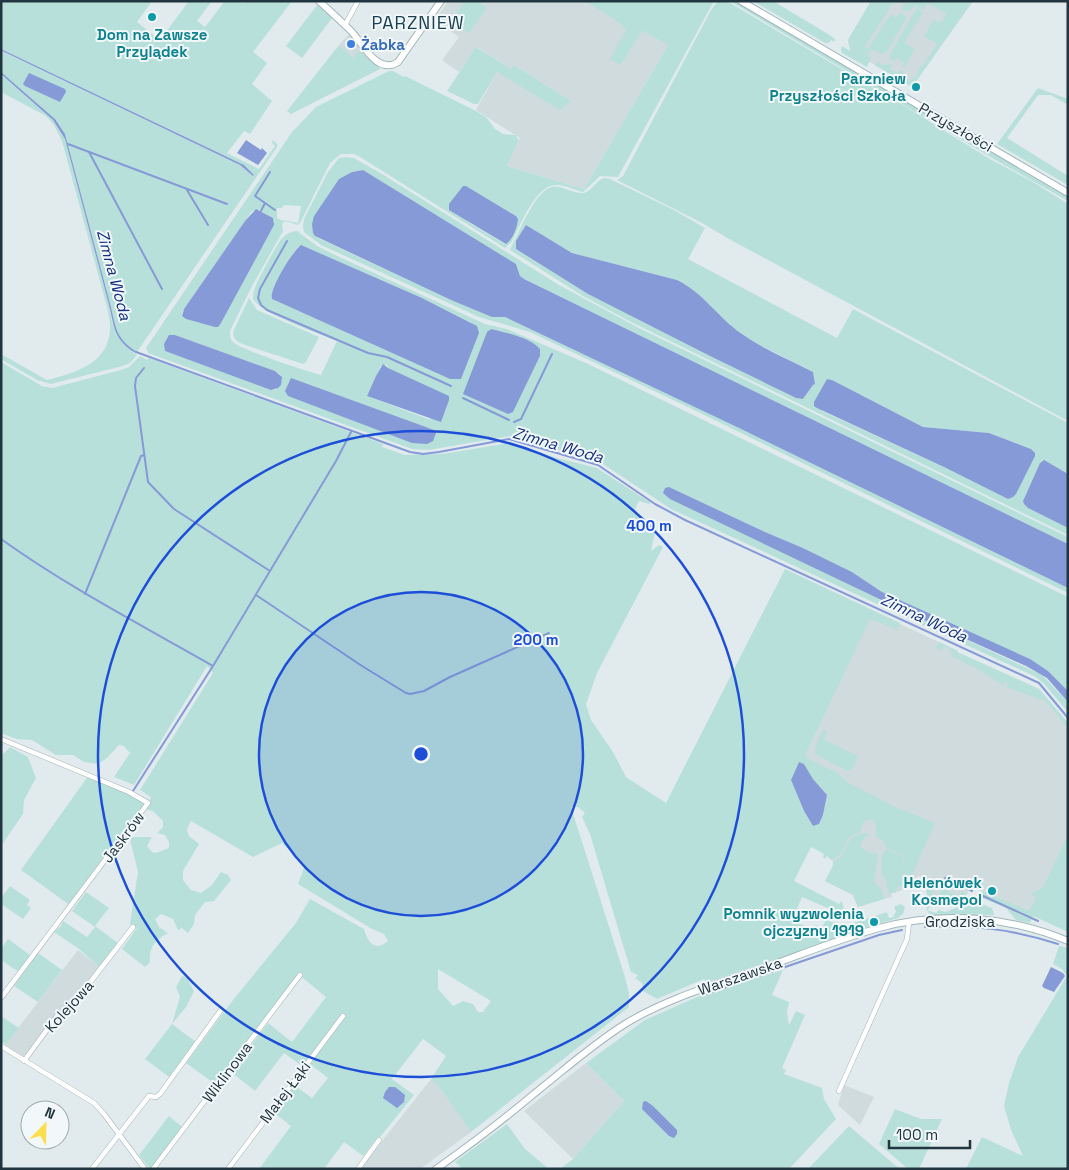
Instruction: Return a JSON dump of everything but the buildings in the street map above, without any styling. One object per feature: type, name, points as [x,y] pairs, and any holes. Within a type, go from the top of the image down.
[{"type":"main road","points":[[319,1],[345,25],[370,57],[385,65],[392,65],[398,62],[441,1]]},
{"type":"main road","name":"Przyszłości","points":[[741,1],[1068,192]]},
{"type":"main road","name":"Grodziska","points":[[909,922],[954,918],[996,920],[1040,930],[1068,941]]},
{"type":"main road","name":"Warszawska","points":[[436,1169],[497,1124],[580,1056],[637,1017],[684,996],[854,936],[885,926],[909,922]]},
{"type":"street","points":[[345,25],[358,1]]},
{"type":"street","name":"Jaskrów","points":[[1,739],[130,792],[148,803],[1,998]]},
{"type":"street","points":[[839,1091],[908,938],[909,922]]},
{"type":"street","name":"Kolejowa","points":[[24,1061],[60,1013],[74,1003],[133,927]]},
{"type":"street","name":"Wiklinowa","points":[[154,1169],[300,976]]},
{"type":"street","points":[[92,1169],[149,1096],[156,1097],[160,1094],[221,1010]]},
{"type":"street","name":"Małej Łąki","points":[[228,1169],[343,1016]]},
{"type":"street","points":[[1,1046],[94,1103],[145,1169]]},
{"type":"street","points":[[358,1169],[379,1140]]},
{"type":"shaded area","points":[[448,1],[636,1],[626,30],[621,65],[642,31],[668,45],[584,189],[507,166],[520,138],[476,110],[497,72],[571,101],[514,65],[511,69],[477,47],[459,72],[442,60],[459,37],[435,20]]},
{"type":"shaded area","points":[[871,1],[973,1],[912,87],[851,51],[848,40]]},
{"type":"shaded area","points":[[350,33],[361,48],[353,59],[339,45]]},
{"type":"shaded area","points":[[868,609],[1039,689],[1068,723],[1068,841],[1033,916],[971,886],[966,896],[950,901],[950,899],[940,904],[929,900],[926,892],[930,881],[918,876],[914,886],[891,894],[892,898],[858,907],[853,895],[825,881],[834,865],[831,857],[824,788],[799,748]]},
{"type":"shaded area","points":[[78,950],[99,967],[71,1004],[63,1007],[23,1057],[5,1045]]},
{"type":"shaded area","points":[[586,1063],[624,1101],[573,1159],[524,1111]]},
{"type":"shaded area","points":[[431,1079],[442,1091],[471,1132],[420,1169],[360,1169]]},
{"type":"shaded area","points":[[844,1085],[874,1097],[860,1125],[838,1105]]},
{"type":"green space","points":[[1,1],[152,1],[137,22],[160,40],[189,1],[212,1],[197,21],[205,27],[225,1],[245,3],[246,1],[292,1],[253,52],[267,63],[252,84],[272,101],[250,134],[244,131],[227,153],[259,169],[275,146],[272,143],[273,140],[277,147],[137,352],[121,338],[116,328],[65,134],[55,119],[1,72],[1,51],[240,165],[254,175],[244,165],[1,49]]},
{"type":"green space","points":[[465,1],[478,1],[487,8],[469,33],[451,21]]},
{"type":"green space","points":[[586,1],[714,1],[618,177],[600,176],[583,192],[560,185],[549,187],[542,191],[529,208],[511,243],[505,248],[360,157],[354,154],[341,154],[330,163],[300,223],[298,225],[285,221],[282,224],[283,231],[252,286],[230,331],[232,341],[260,355],[321,375],[337,341],[265,310],[253,298],[257,283],[278,244],[284,236],[297,231],[317,246],[333,254],[485,324],[507,329],[586,363],[1068,597],[1068,691],[1048,671],[1010,651],[882,592],[852,572],[803,548],[669,487],[845,581],[1042,675],[1068,702],[1068,712],[1036,677],[671,509],[600,462],[510,436],[429,450],[412,449],[148,353],[146,348],[292,132],[316,107],[389,71],[405,76],[476,111],[486,117],[495,129],[503,134],[515,135],[519,140],[507,166],[584,189],[668,45],[642,31],[621,65],[610,59],[626,30],[622,25]],"holes":[[[463,186],[516,216],[505,244],[468,222]],[[284,205],[301,206],[298,223],[283,221],[277,218],[277,208],[282,208]],[[259,210],[273,218],[221,323],[199,323],[183,317],[182,312],[252,211]],[[299,246],[303,246],[422,298],[472,323],[454,378],[450,379],[272,299],[278,279]],[[491,329],[540,349],[540,356],[513,412],[489,330]],[[175,335],[275,371],[280,374],[281,385],[275,390],[165,351]],[[387,365],[431,420],[367,396],[381,366]]]},
{"type":"green space","points":[[730,1],[735,1],[1068,196],[1068,201],[992,158]]},
{"type":"green space","points":[[753,1],[773,1],[828,34],[835,39],[834,42],[831,40],[829,43],[825,43]]},
{"type":"green space","points":[[871,1],[894,1],[865,47],[868,49],[891,14],[896,18],[900,12],[906,19],[887,52],[882,54],[871,49],[868,55],[871,57],[867,67],[842,53],[841,50],[842,46],[850,51],[848,40]]},
{"type":"green space","points":[[907,1],[973,1],[912,87],[875,65],[877,62],[886,66],[888,63],[892,65],[890,69],[898,74],[900,70],[904,72],[902,76],[910,81],[913,77],[915,79],[921,65],[923,66],[937,44],[924,36],[934,20],[941,23],[947,14],[928,3],[923,10],[914,5],[911,11],[901,9]]},
{"type":"green space","points":[[717,2],[730,3],[1068,204],[1068,421],[702,223],[617,180],[623,176],[711,10]]},
{"type":"green space","points":[[318,4],[332,18],[302,58],[286,46]]},
{"type":"green space","points":[[917,8],[923,12],[904,43],[915,49],[904,68],[902,67],[904,63],[896,58],[894,61],[889,56]]},
{"type":"green space","points":[[339,45],[353,58],[361,48],[366,56],[378,65],[380,69],[291,114],[287,111]]},
{"type":"green space","points":[[476,47],[511,69],[514,65],[571,101],[560,110],[497,72],[478,104],[474,104],[447,91]]},
{"type":"green space","points":[[1,74],[53,120],[65,139],[112,322],[120,340],[137,355],[130,363],[51,384],[37,380],[1,359],[1,354],[47,380],[68,374],[88,365],[103,351],[108,342],[110,321],[62,141],[54,125],[46,116],[1,92]]},
{"type":"green space","points":[[1038,88],[1068,99],[1068,105],[1051,95],[1038,95],[1007,138],[1068,176],[1068,185],[997,144]]},
{"type":"green space","points":[[339,158],[354,158],[382,174],[559,285],[639,328],[1068,537],[1068,544],[524,279],[520,276],[516,264],[363,170],[352,172],[339,179],[314,216],[313,233],[318,238],[451,300],[497,317],[505,317],[1068,588],[1068,593],[530,332],[479,317],[321,245],[304,232],[304,219],[328,172]]},
{"type":"green space","points":[[604,178],[610,179],[674,210],[705,228],[688,259],[837,338],[853,309],[1068,423],[1068,474],[1041,461],[1023,501],[1028,508],[1068,528],[1068,535],[631,322],[583,296],[510,250],[533,204],[546,190],[556,187],[579,193],[586,192]],"holes":[[[526,225],[572,253],[677,280],[687,285],[733,328],[767,349],[813,372],[815,384],[803,399],[796,398],[588,294],[516,249]],[[830,379],[923,427],[989,433],[1031,449],[1035,453],[1008,499],[944,467],[822,411]]]},
{"type":"green space","points":[[249,298],[257,310],[319,337],[306,362],[303,364],[245,345],[235,339],[233,332]]},
{"type":"green space","points":[[140,356],[147,360],[149,358],[383,444],[382,447],[405,455],[442,454],[509,443],[597,468],[651,503],[639,501],[635,509],[638,514],[656,527],[651,551],[659,545],[663,547],[597,673],[586,704],[591,720],[613,752],[626,777],[666,803],[785,569],[900,623],[897,630],[874,620],[869,621],[805,755],[808,759],[836,772],[849,783],[903,811],[935,823],[911,877],[903,872],[903,856],[886,847],[884,841],[876,836],[876,824],[871,819],[863,822],[861,831],[849,837],[841,853],[836,858],[831,860],[827,856],[825,859],[823,857],[824,854],[811,847],[794,881],[839,904],[842,901],[844,911],[833,915],[829,913],[830,909],[802,897],[792,920],[813,930],[815,925],[822,927],[826,920],[833,922],[836,929],[887,912],[889,918],[893,917],[896,911],[894,907],[901,904],[905,907],[903,914],[898,918],[847,933],[827,942],[706,983],[704,979],[657,999],[643,991],[642,983],[635,978],[638,975],[631,972],[590,834],[582,817],[585,813],[578,807],[571,807],[625,977],[629,993],[629,1007],[471,1132],[442,1091],[431,1079],[446,1056],[423,1039],[392,1079],[414,1095],[363,1156],[344,1142],[324,1169],[259,1169],[291,1126],[273,1112],[294,1085],[312,1098],[328,1078],[310,1064],[346,1017],[342,1014],[302,1066],[284,1053],[255,1091],[231,1072],[268,1023],[292,1042],[326,997],[298,974],[215,1084],[186,1063],[233,1000],[296,923],[310,899],[364,929],[370,942],[376,946],[388,941],[384,934],[372,929],[298,884],[305,865],[282,843],[253,857],[191,821],[187,829],[189,836],[199,844],[183,871],[183,880],[191,890],[201,893],[212,885],[221,872],[228,875],[231,880],[214,901],[205,902],[195,915],[194,924],[188,933],[182,928],[178,930],[173,919],[161,914],[155,919],[159,927],[168,933],[154,945],[150,952],[150,962],[145,967],[122,949],[137,928],[130,924],[138,872],[128,831],[71,906],[21,870],[89,775],[150,800],[151,797],[140,790],[213,673],[207,666],[134,785],[114,777],[130,753],[124,746],[119,745],[107,758],[98,764],[84,762],[73,755],[56,755],[32,740],[17,739],[1,733],[1,362],[42,386],[52,388],[129,367]],"holes":[[[799,762],[804,764],[813,779],[827,795],[819,824],[813,826],[804,811],[791,780]],[[144,809],[153,811],[163,821],[163,827],[157,833],[165,835],[169,842],[169,848],[156,853],[152,852],[147,846],[152,837],[132,837],[128,830]],[[438,969],[491,1001],[483,1012],[478,1012],[473,1004],[463,1001],[453,1006],[438,989]]]},
{"type":"green space","points":[[939,642],[1039,689],[1068,723],[1068,728],[1045,701],[1006,687],[1008,684],[1006,681],[1004,686],[979,670],[951,656],[950,649],[944,646],[942,651],[936,648]]},
{"type":"green space","points":[[823,729],[827,731],[824,740],[858,756],[852,769],[848,771],[815,754],[815,747]]},
{"type":"green space","points":[[10,747],[28,757],[36,778],[24,800],[23,814],[1,846],[1,756]]},
{"type":"green space","points":[[868,834],[867,837],[865,836],[860,847],[870,853],[878,853],[874,882],[882,890],[884,899],[858,907],[853,895],[825,881],[833,862],[843,854],[849,841],[857,835]]},
{"type":"green space","points":[[1068,834],[1068,932],[1033,916],[1030,923],[1016,920],[1006,908],[983,898],[982,891],[1029,911],[1036,898],[1032,895],[1033,892],[1043,888]]},
{"type":"green space","points":[[886,849],[902,856],[903,873],[911,878],[909,883],[898,887],[896,892],[889,894],[886,880],[881,873],[882,857]]},
{"type":"green space","points":[[932,883],[935,884],[931,893],[937,897],[943,889],[959,896],[962,891],[967,894],[966,896],[950,901],[950,899],[940,904],[929,900],[926,892],[929,884],[931,885]]},
{"type":"green space","points":[[10,886],[30,900],[27,905],[31,908],[23,919],[1,904],[1,898]]},
{"type":"green space","points":[[86,892],[109,908],[95,926],[118,943],[99,967],[79,949],[54,932],[61,926],[63,921],[87,937],[95,927],[72,911]]},
{"type":"green space","points":[[971,902],[992,908],[994,915],[930,915],[927,910],[936,913],[939,910],[945,912]]},
{"type":"green space","points":[[8,939],[30,955],[19,972],[1,960],[1,949]]},
{"type":"green space","points":[[1059,946],[1068,948],[1068,1169],[966,1169],[982,1137],[1023,1156],[1011,1130],[1004,1106],[1009,1083],[1018,1057],[1067,976],[1062,969],[1053,964]]},
{"type":"green space","points":[[38,953],[62,970],[38,1002],[14,986]]},
{"type":"green space","points":[[783,970],[772,995],[789,1002],[787,1012],[789,1025],[796,1011],[805,1015],[782,1068],[786,1070],[784,1074],[822,1088],[824,1099],[836,1119],[789,1169],[560,1169],[573,1159],[624,1101],[586,1063],[645,1020],[706,993]]},
{"type":"green space","points":[[182,976],[187,978],[194,991],[186,1007],[172,1024],[180,997],[176,987]]},
{"type":"green space","points":[[1,1016],[19,1028],[5,1045],[5,1043],[1,1042]]},
{"type":"green space","points":[[172,1024],[196,1042],[169,1077],[145,1059]]},
{"type":"green space","points":[[895,1109],[921,1119],[942,1119],[919,1169],[908,1169],[879,1144]]},
{"type":"green space","points":[[169,1116],[182,1127],[150,1169],[139,1155]]},
{"type":"green space","points":[[507,1124],[525,1149],[549,1169],[463,1169],[455,1162]]},
{"type":"green space","points":[[849,1126],[895,1165],[901,1169],[808,1169]]},
{"type":"water","points":[[1,49],[244,165],[254,175],[240,165]]},
{"type":"water","points":[[1,72],[55,119],[65,134],[116,328],[125,343],[136,353],[123,343],[113,324],[65,139],[53,120]]},
{"type":"water","points":[[29,73],[65,89],[66,92],[60,102],[25,86],[23,84]]},
{"type":"water","points":[[246,140],[261,150],[262,148],[267,153],[258,165],[237,153]]},
{"type":"water","points":[[363,170],[516,264],[520,276],[524,279],[1068,544],[1068,588],[505,317],[492,317],[451,300],[315,236],[312,224],[314,216],[339,179],[352,172]]},
{"type":"water","points":[[463,186],[516,216],[518,219],[516,230],[506,244],[449,210],[449,204]]},
{"type":"water","points":[[256,209],[273,218],[274,225],[221,323],[218,327],[215,327],[186,319],[182,316],[184,309],[245,221]]},
{"type":"water","points":[[526,225],[572,253],[677,280],[687,285],[733,328],[768,349],[813,372],[815,384],[803,399],[796,398],[588,294],[516,249],[516,241]]},
{"type":"water","points":[[301,245],[422,298],[477,326],[479,333],[461,379],[450,379],[272,299],[274,287],[282,271]]},
{"type":"water","points":[[491,329],[524,338],[540,349],[540,356],[513,412],[508,414],[463,394],[487,332]]},
{"type":"water","points":[[169,335],[175,335],[275,371],[282,377],[281,385],[271,390],[165,351],[164,344]]},
{"type":"water","points":[[383,364],[449,396],[441,422],[367,396]]},
{"type":"water","points":[[291,378],[434,430],[436,433],[433,441],[427,444],[412,443],[288,396],[285,391]]},
{"type":"water","points":[[827,379],[923,427],[989,433],[1031,449],[1035,456],[1016,494],[1008,499],[817,408],[814,406],[814,402]]},
{"type":"water","points":[[1044,460],[1068,474],[1068,528],[1028,508],[1024,504],[1023,501],[1040,463]]},
{"type":"water","points":[[669,487],[852,572],[882,592],[1030,659],[1048,671],[1068,691],[1068,702],[1047,678],[1026,666],[913,615],[670,499],[663,493],[665,488]]},
{"type":"water","points":[[799,762],[804,764],[813,779],[827,795],[819,824],[813,826],[804,811],[791,780]]},
{"type":"water","points":[[1051,967],[1065,976],[1054,992],[1042,986]]},
{"type":"water","points":[[389,1087],[395,1087],[405,1095],[404,1102],[397,1108],[383,1098]]},
{"type":"water","points":[[646,1101],[677,1130],[674,1138],[669,1136],[642,1109],[643,1102]]},
{"type":"waterway","points":[[68,144],[227,204]]},
{"type":"waterway","points":[[89,152],[162,289]]},
{"type":"waterway","points":[[270,172],[255,196],[275,210]]},
{"type":"waterway","points":[[187,190],[208,225]]},
{"type":"waterway","points":[[261,211],[265,203]]},
{"type":"waterway","points":[[287,241],[260,289],[258,298],[261,305],[267,310],[368,353],[387,357],[451,386]]},
{"type":"waterway","name":"Zimna Woda","points":[[136,352],[410,452],[423,454],[439,452],[509,439],[598,465],[655,504],[685,520],[1039,683],[1068,718]]},
{"type":"waterway","points":[[514,422],[521,419],[552,354]]},
{"type":"waterway","points":[[144,368],[136,378],[135,386],[148,482],[174,509],[270,571]]},
{"type":"waterway","points":[[463,398],[509,420]]},
{"type":"waterway","points":[[133,791],[213,666],[336,461],[351,432]]},
{"type":"waterway","points":[[85,594],[141,456],[144,455]]},
{"type":"waterway","points":[[1,539],[26,557],[79,589],[213,666]]},
{"type":"waterway","points":[[256,595],[362,666],[410,694],[424,691],[450,677],[549,633]]},
{"type":"waterway","points":[[945,878],[956,884]]},
{"type":"waterway","points":[[958,884],[968,889]]},
{"type":"waterway","points":[[983,896],[1038,921]]},
{"type":"waterway","points":[[925,927],[993,929],[1058,944]]},
{"type":"waterway","points":[[706,994],[879,935],[902,930]]},
{"type":"place","name":"Dom na Zawsze Przylądek","points":[[152,17]]},
{"type":"place","name":"Żabka","points":[[351,44]]},
{"type":"place","name":"Parzniew Przyszłości Szkoła","points":[[916,87]]},
{"type":"place","name":"Helenówek Kosmepol","points":[[992,891]]},
{"type":"place","name":"Pomnik wyzwolenia ojczyzny 1919","points":[[874,922]]},
{"type":"district","name":"PARZNIEW","points":[[418,22]]}]
